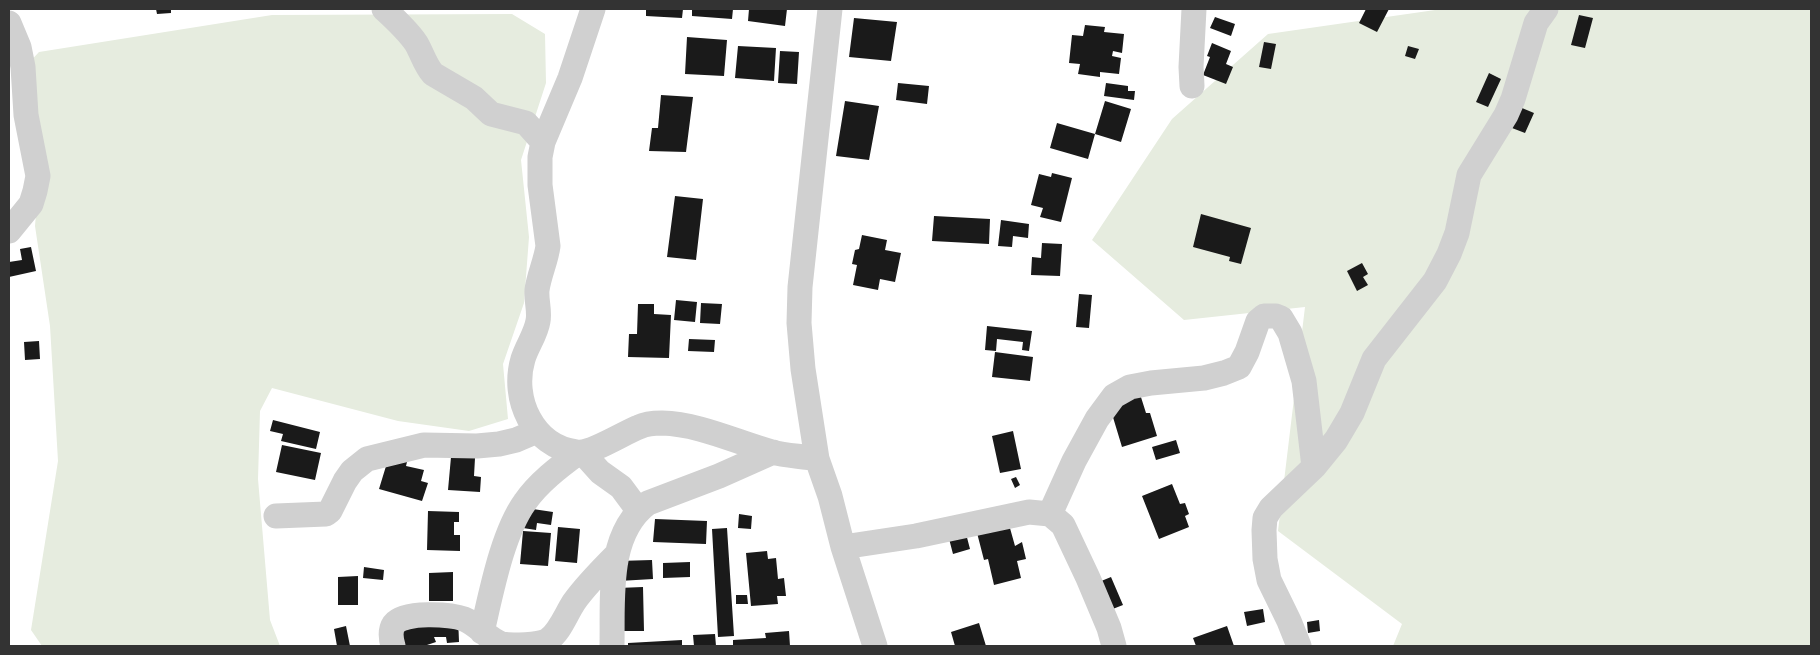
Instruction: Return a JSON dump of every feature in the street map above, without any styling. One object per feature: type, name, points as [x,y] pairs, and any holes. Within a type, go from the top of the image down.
[{"type":"street","points":[[384,9],[406,29],[417,45],[428,68],[434,74],[474,98],[491,114],[526,123],[543,142]]},
{"type":"street","points":[[593,9],[570,78],[543,142],[540,157],[540,185],[546,224],[547,256],[537,289],[538,321],[523,358],[519,384],[520,397],[532,426],[537,431],[559,446],[580,452],[600,472],[621,487],[638,510]]},
{"type":"street","points":[[830,9],[800,287],[799,323],[803,370],[817,459],[875,646]]},
{"type":"street","points":[[1192,86],[1194,9]]},
{"type":"street","points":[[1298,646],[1289,621],[1269,580],[1264,559],[1265,518],[1271,508],[1314,467],[1336,440],[1352,413],[1374,359],[1435,281],[1457,233],[1469,175],[1506,115],[1513,99],[1536,23],[1546,9]]},
{"type":"street","points":[[9,23],[19,46],[23,67],[26,115],[38,176],[36,191],[31,204],[9,231]]},
{"type":"street","points":[[1050,514],[1062,484],[1097,418],[1114,396],[1130,387],[1152,382],[1204,378],[1239,367],[1251,345],[1258,320],[1264,316],[1281,318],[1290,333],[1304,382],[1314,467]]},
{"type":"street","points":[[482,632],[510,530],[525,502],[544,480],[580,452],[591,449],[640,426],[659,423],[679,424],[773,452],[817,459]]},
{"type":"street","points":[[276,516],[326,514],[330,511],[344,481],[352,471],[368,459],[424,445],[477,446],[499,444],[516,440],[537,431]]},
{"type":"street","points":[[612,646],[613,599],[617,554],[638,510],[648,503],[719,476],[773,452]]},
{"type":"street","points":[[843,547],[916,536],[1029,512],[1050,514],[1063,525],[1088,578],[1109,628],[1114,646]]},
{"type":"street","points":[[393,646],[391,639],[392,630],[394,624],[399,620],[407,617],[443,614],[467,620],[492,640],[505,645],[540,643],[554,635],[579,596],[617,554]]},
{"type":"shaded area","points":[[1442,9],[1811,9],[1811,646],[1393,646],[1402,624],[1278,531],[1305,307],[1184,320],[1092,240],[1172,119],[1268,34]]},
{"type":"shaded area","points":[[512,14],[545,34],[546,83],[521,160],[529,237],[524,303],[503,364],[508,419],[469,431],[398,421],[272,388],[260,411],[258,479],[270,620],[280,646],[42,646],[31,630],[58,461],[50,326],[35,226],[41,150],[25,67],[39,52],[272,15]]},
{"type":"building","points":[[156,9],[171,9],[171,13],[157,14]]},
{"type":"building","points":[[646,9],[683,9],[682,18],[646,16]]},
{"type":"building","points":[[692,9],[733,9],[732,19],[692,16]]},
{"type":"building","points":[[749,9],[787,9],[785,26],[748,21]]},
{"type":"building","points":[[1366,9],[1389,9],[1377,32],[1359,23]]},
{"type":"building","points":[[1579,15],[1593,18],[1585,48],[1571,45]]},
{"type":"building","points":[[1215,17],[1235,24],[1231,36],[1210,28]]},
{"type":"building","points":[[854,18],[897,22],[891,61],[849,57]]},
{"type":"building","points":[[1085,25],[1105,27],[1104,32],[1124,34],[1122,53],[1113,51],[1112,56],[1121,58],[1119,74],[1100,72],[1100,77],[1078,74],[1080,64],[1069,63],[1072,35],[1083,36]]},
{"type":"building","points":[[687,37],[727,40],[724,76],[685,74]]},
{"type":"building","points":[[1264,42],[1276,44],[1271,69],[1259,67]]},
{"type":"building","points":[[1212,43],[1231,51],[1226,64],[1233,67],[1226,84],[1203,75],[1210,57],[1207,56]]},
{"type":"building","points":[[738,46],[776,48],[774,81],[735,78]]},
{"type":"building","points":[[1408,46],[1419,49],[1415,59],[1405,56]]},
{"type":"building","points":[[780,51],[799,52],[797,84],[778,83]]},
{"type":"building","points":[[1489,73],[1501,79],[1488,107],[1476,102]]},
{"type":"building","points":[[898,83],[929,86],[927,104],[896,100]]},
{"type":"building","points":[[1106,83],[1128,86],[1128,91],[1135,91],[1134,100],[1104,96]]},
{"type":"building","points":[[661,95],[693,97],[686,152],[649,151],[652,128],[658,128]]},
{"type":"building","points":[[845,101],[879,106],[869,160],[836,156]]},
{"type":"building","points":[[1105,101],[1131,109],[1121,142],[1095,134]]},
{"type":"building","points":[[1522,108],[1534,113],[1525,133],[1512,128]]},
{"type":"building","points":[[1057,123],[1095,134],[1088,159],[1050,148]]},
{"type":"building","points":[[1052,173],[1072,178],[1061,222],[1040,217],[1043,208],[1031,205],[1039,174],[1051,177]]},
{"type":"building","points":[[675,196],[703,199],[696,260],[667,257]]},
{"type":"building","points":[[1201,214],[1251,228],[1241,264],[1229,261],[1230,257],[1193,247]]},
{"type":"building","points":[[934,216],[990,219],[989,244],[932,241]]},
{"type":"building","points":[[1001,220],[1029,224],[1028,238],[1013,236],[1012,247],[998,246]]},
{"type":"building","points":[[862,235],[887,240],[885,250],[901,253],[895,282],[880,279],[878,290],[853,285],[857,265],[852,264],[855,250],[859,249]]},
{"type":"building","points":[[1042,243],[1062,244],[1060,276],[1031,275],[1032,257],[1041,258]]},
{"type":"building","points":[[31,247],[36,271],[9,277],[9,262],[22,260],[20,249]]},
{"type":"building","points":[[1362,263],[1368,274],[1363,277],[1368,285],[1357,291],[1347,271]]},
{"type":"building","points":[[1079,294],[1092,295],[1089,328],[1076,327]]},
{"type":"building","points":[[676,300],[697,302],[695,322],[674,320]]},
{"type":"building","points":[[701,303],[722,304],[720,324],[700,323]]},
{"type":"building","points":[[638,304],[654,304],[654,314],[671,315],[669,358],[628,357],[629,334],[637,334]]},
{"type":"building","points":[[987,326],[1032,331],[1029,351],[1022,350],[1023,342],[997,339],[996,351],[985,350]]},
{"type":"building","points":[[689,339],[715,340],[714,352],[688,351]]},
{"type":"building","points":[[39,341],[40,359],[25,360],[24,342]]},
{"type":"building","points":[[995,352],[1033,357],[1030,381],[992,377]]},
{"type":"building","points":[[1140,394],[1146,413],[1150,413],[1157,436],[1122,447],[1109,404]]},
{"type":"building","points":[[273,420],[320,432],[316,449],[281,441],[283,434],[270,431]]},
{"type":"building","points":[[1013,431],[1021,469],[1000,473],[992,436]]},
{"type":"building","points":[[1176,440],[1180,453],[1156,460],[1152,447]]},
{"type":"building","points":[[282,445],[321,453],[315,480],[276,472]]},
{"type":"building","points":[[390,453],[408,458],[406,466],[424,470],[421,481],[428,483],[422,501],[379,489]]},
{"type":"building","points":[[451,457],[475,458],[474,476],[481,477],[480,492],[448,490]]},
{"type":"building","points":[[1016,477],[1020,485],[1015,488],[1011,479]]},
{"type":"building","points":[[1172,484],[1180,504],[1185,503],[1189,514],[1185,516],[1189,527],[1159,539],[1142,496]]},
{"type":"building","points":[[526,508],[553,512],[551,525],[537,523],[536,530],[523,528]]},
{"type":"building","points":[[428,511],[459,512],[459,522],[454,522],[454,535],[460,535],[460,551],[427,550]]},
{"type":"building","points":[[739,514],[752,516],[751,529],[738,528]]},
{"type":"building","points":[[655,519],[707,521],[706,544],[653,542]]},
{"type":"building","points":[[1008,521],[1015,546],[1022,542],[1026,559],[1017,561],[1021,578],[994,585],[988,559],[984,560],[976,529]]},
{"type":"building","points":[[964,526],[970,549],[953,554],[947,531]]},
{"type":"building","points":[[558,527],[580,529],[577,563],[555,561]]},
{"type":"building","points":[[727,528],[734,636],[718,637],[712,529]]},
{"type":"building","points":[[523,531],[551,533],[548,566],[520,564]]},
{"type":"building","points":[[767,551],[768,559],[776,558],[778,579],[784,578],[786,596],[777,596],[778,604],[751,606],[746,553]]},
{"type":"building","points":[[652,560],[653,579],[619,581],[618,561]]},
{"type":"building","points":[[690,562],[690,577],[663,578],[663,563]]},
{"type":"building","points":[[364,567],[384,570],[383,580],[363,578]]},
{"type":"building","points":[[453,572],[453,601],[429,601],[429,573]]},
{"type":"building","points":[[358,576],[358,605],[338,605],[338,577]]},
{"type":"building","points":[[1111,577],[1123,605],[1105,612],[1094,584]]},
{"type":"building","points":[[643,587],[644,631],[619,631],[618,588]]},
{"type":"building","points":[[736,595],[747,595],[748,604],[736,604]]},
{"type":"building","points":[[1263,609],[1265,622],[1247,626],[1244,612]]},
{"type":"building","points":[[458,616],[459,642],[447,643],[446,637],[434,637],[436,642],[424,646],[402,646],[397,629]]},
{"type":"building","points":[[1319,620],[1320,631],[1308,633],[1307,622]]},
{"type":"building","points":[[979,623],[986,646],[955,646],[951,632]]},
{"type":"building","points":[[346,626],[350,646],[337,646],[334,629]]},
{"type":"building","points":[[1227,626],[1234,646],[1196,646],[1193,638]]},
{"type":"building","points":[[789,631],[790,646],[733,646],[733,640],[766,638],[765,633]]},
{"type":"building","points":[[715,634],[716,646],[694,646],[693,635]]},
{"type":"building","points":[[682,640],[682,646],[628,646],[628,643]]}]
